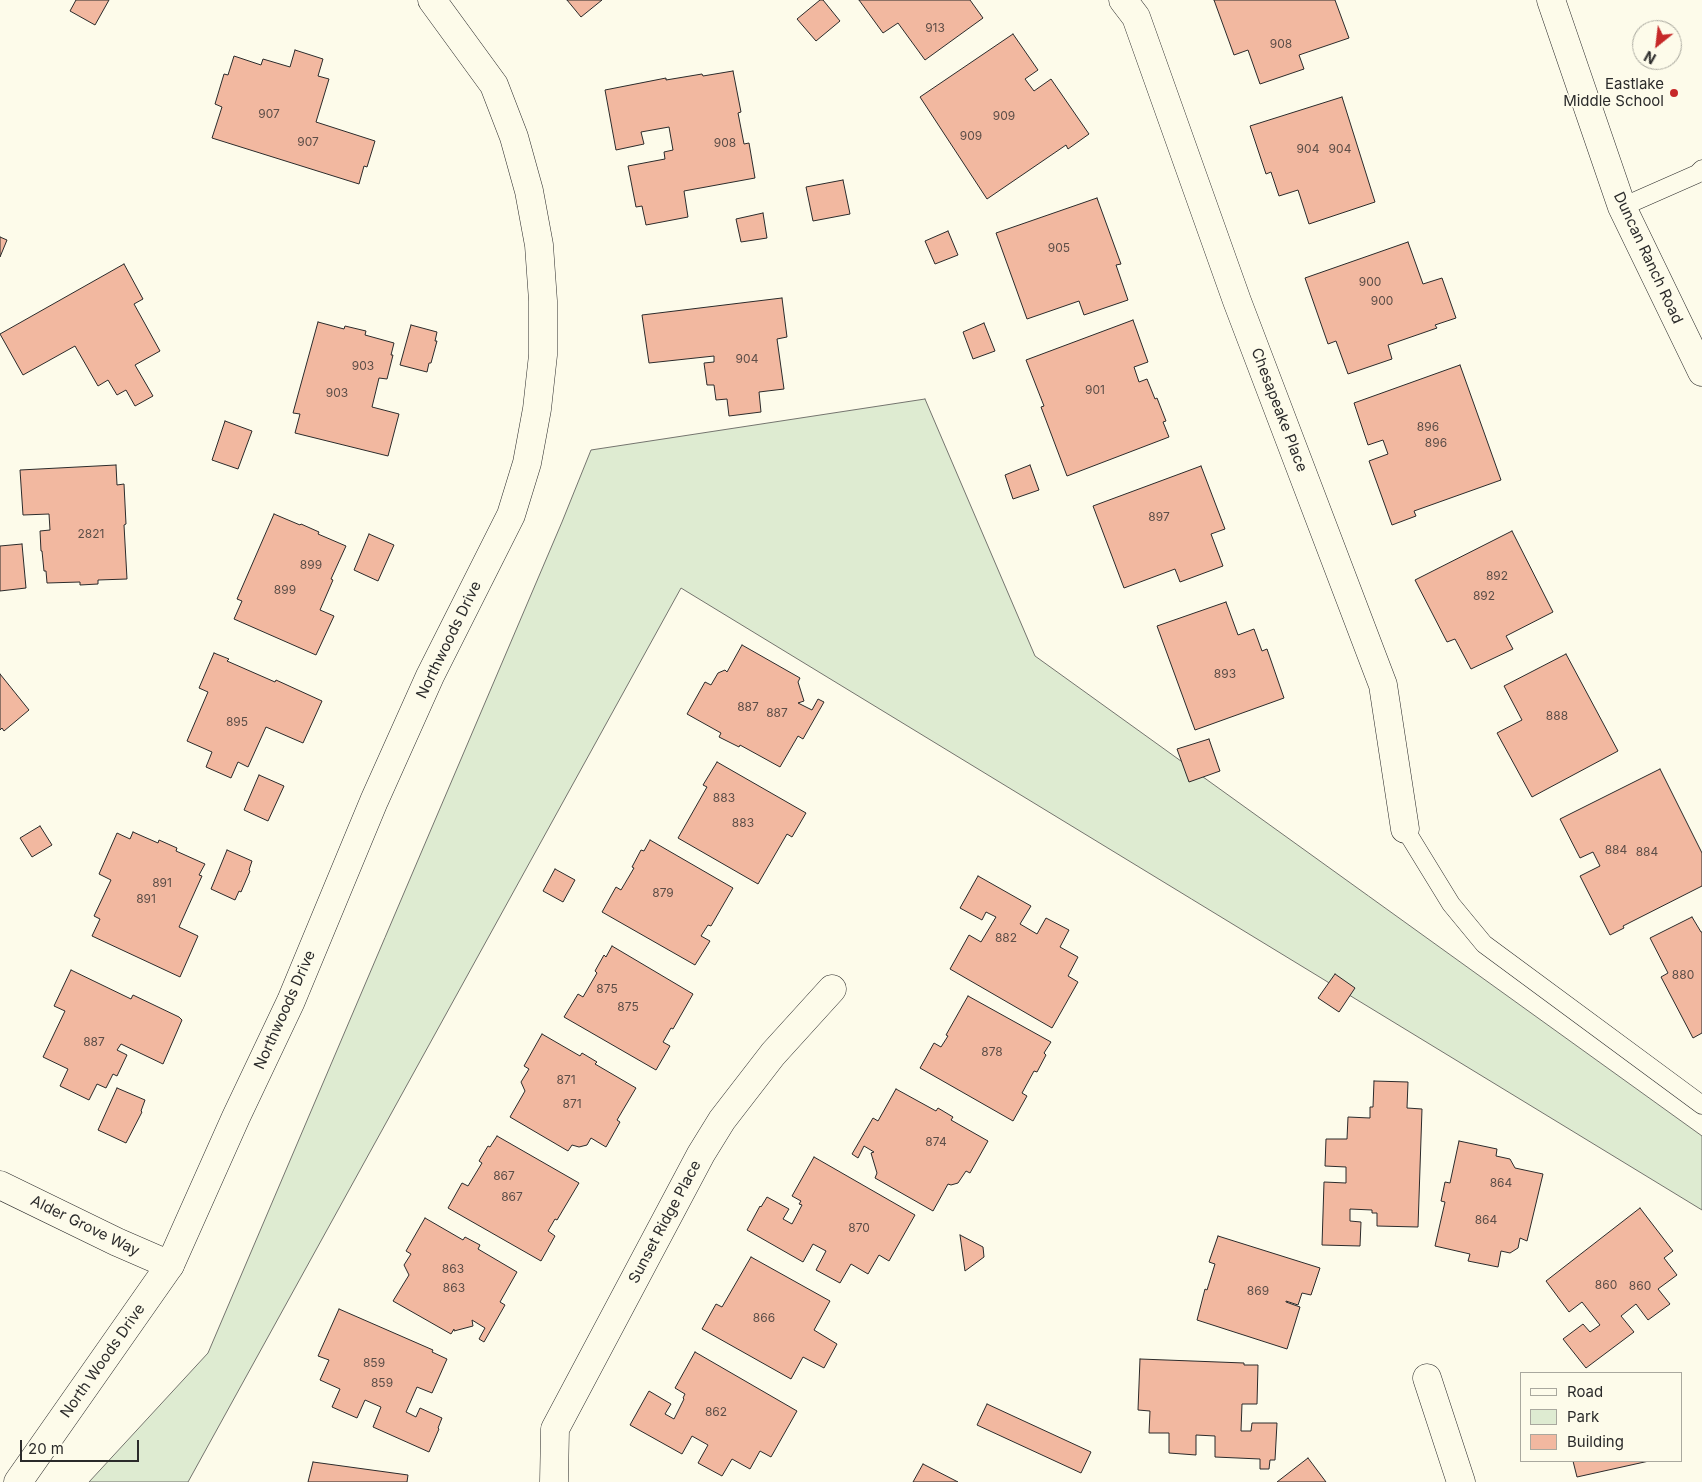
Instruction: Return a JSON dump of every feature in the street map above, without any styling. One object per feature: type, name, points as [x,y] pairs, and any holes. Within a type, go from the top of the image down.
[{"type":"street","name":"Northwoods Drive","points":[[170,1265],[291,1001],[374,801],[430,676],[511,515],[527,463],[537,409],[543,356],[539,245],[529,190],[514,137],[494,85],[432,0]]},
{"type":"street","name":"Chesapeake Place","points":[[1123,0],[1136,17],[1244,319],[1383,685],[1405,829]]},
{"type":"street","name":"Duncan Ranch Road","points":[[1551,0],[1622,207],[1702,372]]},
{"type":"street","name":"Sunset Ridge Place","points":[[554,1482],[555,1429],[701,1154],[722,1120],[773,1054],[832,989]]},
{"type":"street","name":"Alder Grove Way","points":[[0,1185],[117,1242],[170,1265]]},
{"type":"street","name":"North Woods Drive","points":[[18,1482],[170,1265]]},
{"type":"street","points":[[1427,1378],[1461,1482]]},
{"type":"lane","points":[[1622,207],[1697,174],[1702,169]]},
{"type":"lane","points":[[1405,829],[1451,904],[1484,944],[1702,1106]]},
{"type":"green space","points":[[925,399],[1035,656],[1702,1136],[1702,1210],[681,588],[188,1482],[89,1482],[208,1353],[591,450]]},
{"type":"building","points":[[76,0],[109,0],[95,25],[70,11]]},
{"type":"building","points":[[567,0],[602,0],[581,17]]},
{"type":"building","points":[[820,0],[823,0],[840,21],[816,41],[797,19]]},
{"type":"building","points":[[859,0],[970,0],[983,18],[925,60],[898,23],[883,33]]},
{"type":"building","points":[[1214,0],[1335,0],[1349,38],[1299,55],[1304,69],[1260,84],[1248,50],[1234,55]]},
{"type":"building","points":[[1013,34],[1038,70],[1025,79],[1034,91],[1051,79],[1089,134],[1068,149],[1066,145],[987,199],[920,97]]},
{"type":"building","points":[[295,50],[323,59],[318,76],[329,79],[316,122],[375,141],[367,167],[364,166],[359,184],[212,138],[222,107],[215,104],[224,74],[228,75],[234,56],[261,65],[263,59],[290,67]]},
{"type":"building","points":[[733,71],[741,112],[738,113],[744,144],[749,143],[755,178],[684,191],[688,217],[646,225],[642,206],[636,207],[628,166],[665,159],[664,152],[673,150],[669,127],[641,132],[644,144],[616,150],[605,90],[666,78],[666,80]]},
{"type":"building","points":[[1342,97],[1375,202],[1309,224],[1298,190],[1279,196],[1271,172],[1266,174],[1250,126]]},
{"type":"building","points":[[843,180],[850,214],[813,221],[806,187]]},
{"type":"building","points":[[1097,198],[1121,264],[1116,265],[1128,300],[1084,315],[1079,301],[1027,319],[996,233]]},
{"type":"building","points":[[763,213],[767,238],[741,242],[736,219]]},
{"type":"building","points":[[948,231],[958,255],[935,264],[925,241]]},
{"type":"building","points":[[0,237],[7,240],[0,257]]},
{"type":"building","points":[[1408,242],[1423,284],[1442,278],[1456,318],[1435,325],[1437,328],[1388,345],[1392,359],[1348,374],[1336,341],[1328,344],[1305,278]]},
{"type":"building","points":[[124,264],[143,299],[134,304],[160,351],[135,365],[153,396],[135,406],[126,390],[117,395],[108,380],[98,386],[75,346],[23,375],[0,334]]},
{"type":"building","points":[[782,298],[787,337],[777,339],[784,389],[759,392],[761,412],[729,416],[727,399],[716,400],[714,385],[707,385],[704,363],[714,362],[714,356],[649,363],[642,315]]},
{"type":"building","points":[[1133,320],[1148,362],[1134,367],[1139,382],[1147,379],[1155,399],[1157,398],[1166,421],[1163,422],[1169,437],[1067,476],[1041,407],[1044,406],[1026,360]]},
{"type":"building","points":[[318,322],[344,329],[345,326],[366,331],[365,335],[394,343],[387,379],[379,378],[372,407],[399,414],[388,456],[295,433],[300,414],[293,413]]},
{"type":"building","points":[[984,323],[995,351],[973,359],[963,332]]},
{"type":"building","points":[[411,325],[437,332],[435,341],[437,341],[427,372],[400,365]]},
{"type":"building","points":[[1460,365],[1501,480],[1414,511],[1416,516],[1392,525],[1369,461],[1388,454],[1383,440],[1368,445],[1354,403]]},
{"type":"building","points":[[225,421],[252,431],[238,469],[212,460]]},
{"type":"building","points":[[116,465],[117,485],[124,484],[127,579],[98,580],[98,584],[80,585],[80,582],[47,583],[41,551],[40,531],[50,530],[49,514],[23,515],[20,470]]},
{"type":"building","points":[[1030,465],[1039,490],[1013,499],[1005,475]]},
{"type":"building","points":[[1201,466],[1225,529],[1211,534],[1223,566],[1180,582],[1175,569],[1124,588],[1093,506]]},
{"type":"building","points":[[274,514],[319,532],[318,534],[346,546],[320,610],[334,616],[316,655],[234,619],[242,601],[237,599]]},
{"type":"building","points":[[1512,531],[1553,612],[1506,636],[1513,649],[1471,669],[1455,639],[1447,642],[1415,580]]},
{"type":"building","points":[[369,534],[394,545],[378,581],[354,570]]},
{"type":"building","points":[[22,544],[26,588],[0,591],[0,546]]},
{"type":"building","points":[[1226,602],[1238,635],[1254,629],[1262,651],[1267,649],[1284,698],[1195,730],[1157,626]]},
{"type":"building","points":[[742,645],[800,678],[798,682],[804,701],[798,703],[812,710],[818,699],[824,702],[803,739],[798,736],[780,767],[740,745],[739,747],[719,737],[721,733],[687,714],[705,682],[711,685],[718,673],[725,670],[727,672]]},
{"type":"building","points":[[214,653],[229,659],[227,661],[275,682],[276,680],[322,701],[303,743],[266,727],[248,767],[238,762],[231,778],[206,767],[212,752],[187,741],[208,692],[199,688]]},
{"type":"building","points":[[1566,654],[1618,751],[1532,797],[1497,733],[1522,720],[1504,686]]},
{"type":"building","points":[[0,674],[29,710],[4,731],[2,728],[0,730]]},
{"type":"building","points":[[1209,739],[1220,771],[1189,782],[1177,749]]},
{"type":"building","points":[[717,762],[806,813],[792,837],[787,834],[758,884],[678,838],[707,787],[703,785]]},
{"type":"building","points":[[1660,769],[1702,853],[1702,886],[1623,926],[1624,928],[1610,935],[1580,876],[1600,866],[1593,852],[1580,858],[1560,819]]},
{"type":"building","points":[[259,775],[284,786],[268,821],[244,810]]},
{"type":"building","points":[[40,826],[52,845],[32,857],[20,838]]},
{"type":"building","points":[[133,832],[158,843],[159,840],[177,848],[176,851],[205,864],[199,875],[202,876],[179,927],[198,936],[180,977],[92,936],[100,919],[94,916],[111,880],[99,874],[117,833],[130,839]]},
{"type":"building","points":[[650,840],[733,888],[711,926],[708,925],[701,936],[710,941],[695,965],[602,912],[616,887],[621,890],[634,868],[632,867],[641,850],[644,851]]},
{"type":"building","points":[[227,850],[252,861],[241,892],[239,891],[235,900],[211,889]]},
{"type":"building","points":[[555,869],[575,880],[563,902],[543,891]]},
{"type":"building","points":[[978,876],[1031,906],[1020,924],[1037,934],[1046,918],[1069,930],[1060,947],[1078,957],[1068,976],[1078,982],[1052,1028],[950,969],[969,935],[981,942],[996,917],[986,912],[982,920],[960,908]]},
{"type":"building","points":[[1692,917],[1702,932],[1702,1033],[1693,1038],[1661,977],[1668,973],[1650,938]]},
{"type":"building","points":[[612,946],[693,994],[673,1029],[671,1028],[663,1042],[670,1046],[656,1070],[564,1017],[578,994],[583,997],[597,973],[595,971],[604,955],[606,957]]},
{"type":"building","points":[[71,970],[131,999],[133,995],[182,1020],[163,1064],[121,1044],[117,1050],[127,1055],[117,1076],[113,1074],[106,1088],[97,1084],[89,1100],[60,1086],[68,1069],[43,1057],[65,1011],[54,1006]]},
{"type":"building","points":[[1335,974],[1355,988],[1339,1012],[1318,998]]},
{"type":"building","points":[[968,996],[1051,1042],[1044,1053],[1046,1055],[1037,1072],[1034,1071],[1022,1093],[1027,1096],[1013,1121],[920,1068],[934,1043],[941,1047]]},
{"type":"building","points":[[542,1034],[580,1056],[582,1053],[597,1062],[595,1064],[636,1088],[617,1120],[620,1122],[606,1147],[591,1138],[587,1145],[579,1147],[572,1145],[568,1151],[510,1117],[525,1091],[521,1082],[529,1069],[524,1066]]},
{"type":"building","points":[[1374,1081],[1408,1082],[1407,1108],[1422,1109],[1418,1227],[1377,1226],[1377,1213],[1372,1213],[1372,1210],[1350,1209],[1350,1221],[1361,1222],[1360,1246],[1322,1245],[1324,1182],[1346,1183],[1346,1167],[1325,1166],[1326,1139],[1347,1139],[1348,1117],[1370,1118],[1370,1107],[1373,1107]]},
{"type":"building","points":[[117,1088],[145,1100],[142,1112],[126,1143],[98,1130]]},
{"type":"building","points":[[896,1089],[936,1111],[938,1108],[953,1117],[951,1120],[988,1141],[970,1173],[966,1171],[958,1183],[948,1184],[933,1211],[875,1178],[877,1173],[871,1153],[874,1152],[864,1146],[858,1158],[852,1154],[873,1118],[878,1121]]},
{"type":"building","points":[[497,1136],[579,1183],[557,1220],[555,1219],[548,1231],[555,1236],[541,1261],[448,1208],[462,1183],[468,1186],[482,1163],[479,1161]]},
{"type":"building","points":[[1459,1141],[1497,1149],[1496,1156],[1510,1159],[1515,1168],[1543,1174],[1527,1241],[1520,1238],[1518,1248],[1510,1253],[1501,1251],[1498,1267],[1468,1261],[1470,1254],[1435,1246],[1445,1202],[1441,1201],[1445,1182],[1450,1183]]},
{"type":"building","points":[[814,1157],[915,1215],[889,1261],[879,1255],[868,1274],[851,1264],[840,1283],[816,1270],[826,1251],[813,1244],[803,1262],[747,1230],[767,1197],[789,1209],[783,1219],[792,1224],[802,1205],[799,1204],[801,1201],[792,1196]]},
{"type":"building","points":[[1640,1208],[1673,1251],[1664,1258],[1677,1275],[1658,1289],[1670,1304],[1648,1320],[1636,1304],[1621,1316],[1634,1332],[1586,1368],[1563,1339],[1583,1324],[1590,1332],[1600,1325],[1582,1302],[1569,1312],[1546,1281]]},
{"type":"building","points":[[425,1218],[463,1240],[465,1237],[480,1245],[478,1249],[517,1272],[500,1302],[505,1305],[484,1342],[479,1339],[485,1328],[472,1320],[473,1326],[454,1331],[454,1329],[451,1334],[393,1301],[409,1275],[404,1265],[411,1254],[406,1251]]},
{"type":"building","points":[[960,1235],[983,1247],[984,1257],[965,1271]]},
{"type":"building","points":[[1218,1236],[1320,1268],[1311,1295],[1302,1293],[1298,1305],[1286,1301],[1300,1307],[1287,1349],[1197,1320],[1205,1289],[1207,1290],[1215,1264],[1209,1262]]},
{"type":"building","points":[[751,1257],[830,1301],[814,1330],[837,1344],[824,1368],[803,1357],[791,1379],[702,1329],[716,1304],[722,1307]]},
{"type":"building","points":[[339,1309],[433,1350],[432,1352],[447,1359],[432,1393],[417,1387],[406,1412],[416,1417],[420,1408],[442,1418],[429,1452],[373,1427],[381,1407],[365,1400],[357,1418],[332,1407],[340,1389],[320,1380],[329,1360],[318,1356]]},
{"type":"building","points":[[695,1352],[797,1411],[771,1457],[760,1451],[750,1469],[732,1459],[722,1476],[698,1463],[708,1445],[692,1436],[682,1454],[630,1425],[649,1391],[671,1404],[665,1414],[674,1419],[685,1394],[675,1388]]},
{"type":"building","points":[[1140,1359],[1258,1365],[1257,1404],[1242,1404],[1241,1431],[1251,1431],[1252,1423],[1277,1423],[1275,1460],[1270,1460],[1269,1469],[1260,1469],[1260,1459],[1215,1457],[1215,1436],[1196,1435],[1196,1455],[1169,1453],[1169,1433],[1149,1433],[1150,1411],[1138,1410]]},
{"type":"building","points":[[987,1404],[1091,1452],[1081,1473],[977,1425]]},
{"type":"building","points":[[1308,1458],[1326,1482],[1277,1482]]},
{"type":"building","points":[[313,1462],[408,1475],[407,1482],[308,1482]]},
{"type":"building","points":[[1573,1462],[1644,1462],[1577,1477]]},
{"type":"building","points":[[923,1464],[958,1482],[913,1482]]},
{"type":"place","name":"Eastlake Middle School","points":[[1674,93]]}]
